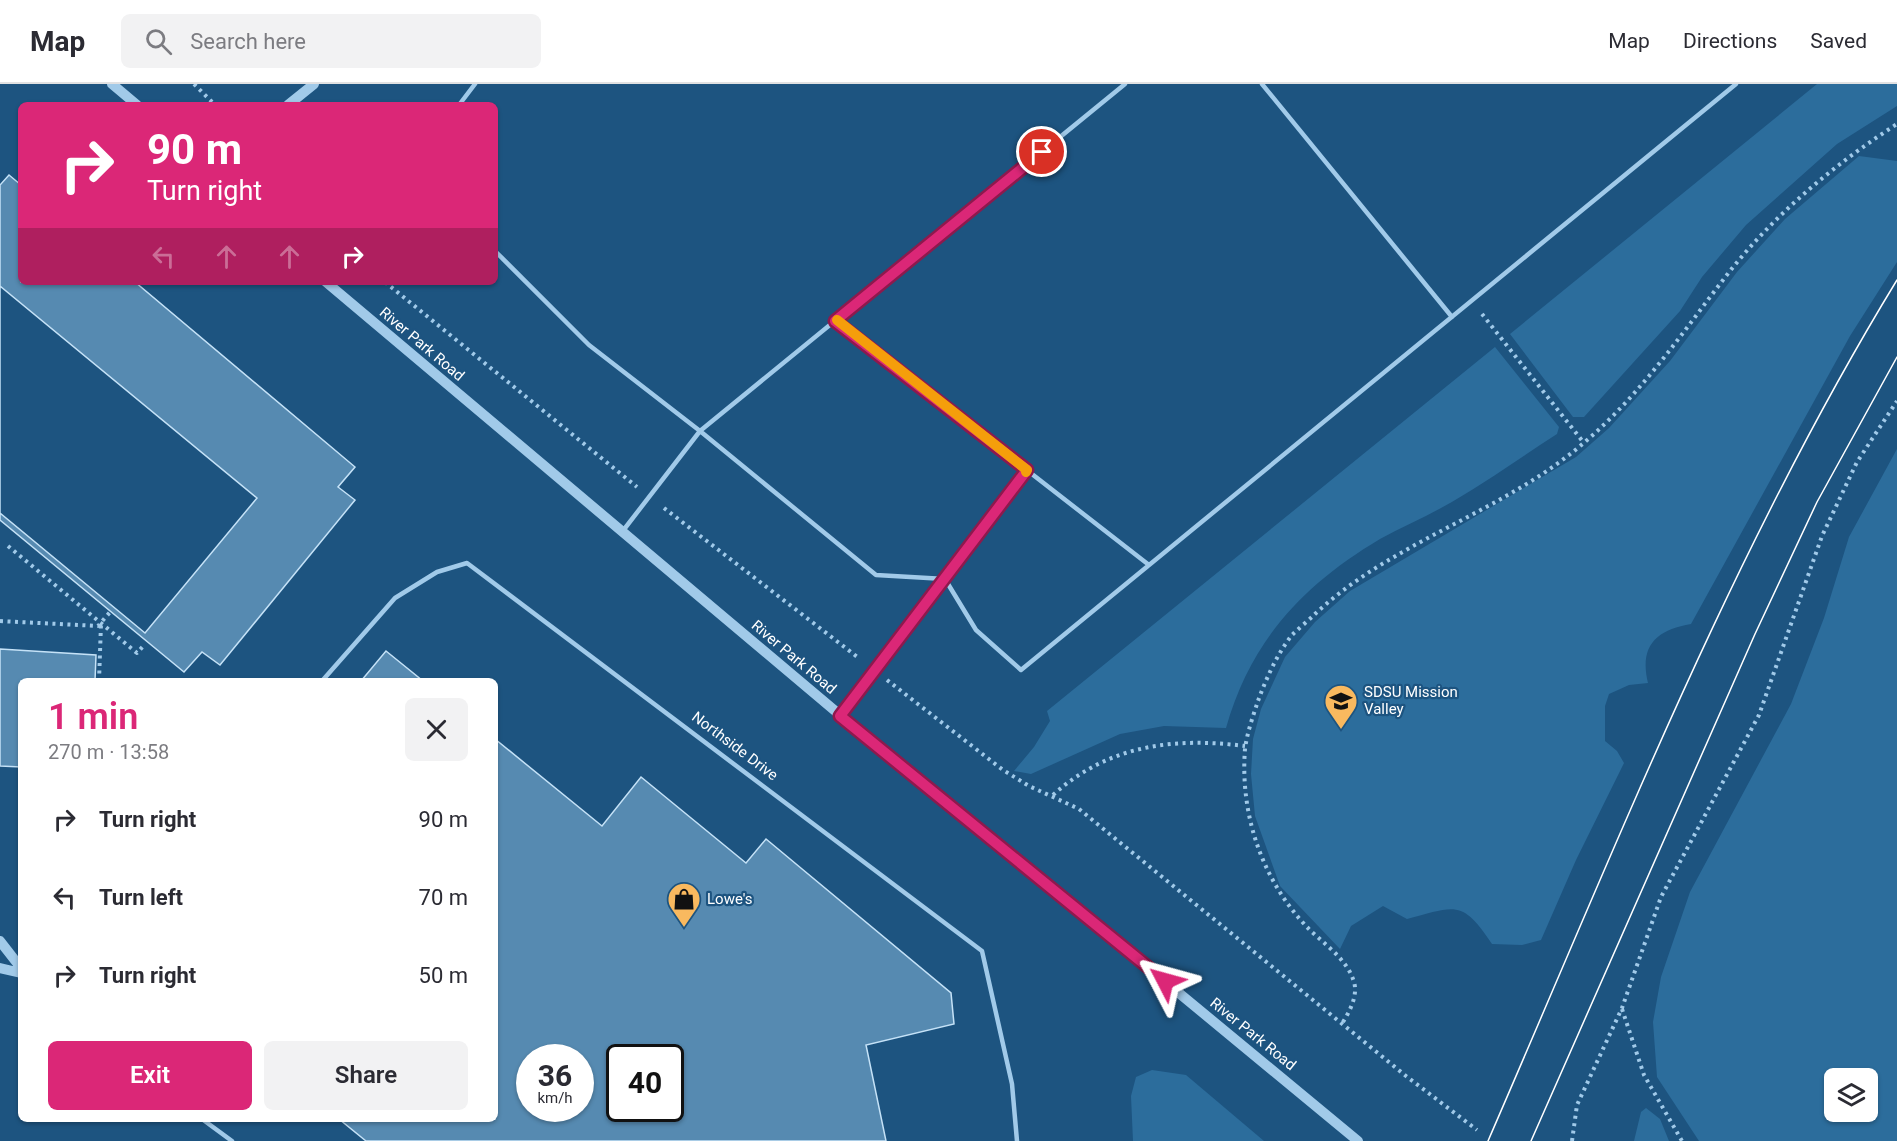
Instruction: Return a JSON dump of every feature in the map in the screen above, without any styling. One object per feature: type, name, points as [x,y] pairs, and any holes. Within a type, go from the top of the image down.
[{"type":"street","points":[[111,84],[133,102]]},
{"type":"street","points":[[292,102],[315,84]]},
{"type":"street","name":"River Park Road","points":[[330,285],[840,716],[1358,1141]]},
{"type":"street","points":[[0,941],[18,964]]},
{"type":"street","points":[[0,968],[18,972]]},
{"type":"lane","points":[[461,102],[475,84]]},
{"type":"lane","points":[[622,532],[700,431],[1125,84]]},
{"type":"lane","points":[[1262,84],[1452,317]]},
{"type":"lane","points":[[945,579],[976,630],[1021,670],[1736,84]]},
{"type":"lane","points":[[498,254],[589,345],[700,431],[876,575],[945,579]]},
{"type":"lane","points":[[835,321],[1149,565]]},
{"type":"lane","points":[[840,716],[1027,470]]},
{"type":"lane","name":"Northside Drive","points":[[325,678],[395,598],[437,572],[467,563],[982,951],[1012,1084],[1017,1141]]},
{"type":"lane","points":[[206,1122],[232,1141]]},
{"type":"path","points":[[194,84],[212,102]]},
{"type":"path","points":[[1342,1022],[1352,1007],[1355,983],[1343,961],[1304,923],[1282,895],[1264,862],[1251,828],[1244,789],[1245,746],[1266,680],[1292,636],[1338,593],[1389,560],[1516,490],[1584,443],[1654,372],[1732,269],[1776,220],[1824,177],[1897,124]]},
{"type":"path","points":[[389,285],[650,497],[1003,770],[1029,786],[1053,795],[1079,809],[1406,1076],[1477,1130]]},
{"type":"path","points":[[1471,301],[1584,443]]},
{"type":"path","points":[[1572,1141],[1577,1105],[1622,1008],[1661,897],[1759,715],[1822,536],[1857,462],[1897,401]]},
{"type":"path","points":[[8,546],[137,653],[145,644]]},
{"type":"path","points":[[0,621],[98,626],[111,611]]},
{"type":"path","points":[[99,678],[101,623]]},
{"type":"path","points":[[1053,795],[1074,776],[1101,761],[1137,750],[1174,742],[1210,741],[1245,746]]},
{"type":"path","points":[[1622,1008],[1644,1075],[1682,1141]]},
{"type":"shaded area","points":[[1817,84],[1897,84],[1897,106],[1837,144],[1746,225],[1702,277],[1680,311],[1584,417],[1573,417],[1510,334]]},
{"type":"shaded area","points":[[1859,156],[1897,161],[1897,262],[1850,336],[1691,624],[1668,631],[1653,642],[1646,659],[1648,683],[1629,685],[1609,694],[1605,706],[1605,741],[1617,751],[1624,763],[1576,860],[1541,940],[1522,945],[1492,944],[1473,919],[1457,910],[1448,909],[1407,919],[1383,906],[1351,926],[1340,949],[1280,886],[1255,816],[1251,774],[1253,739],[1261,709],[1285,657],[1315,622],[1350,591],[1576,457],[1609,428],[1670,361],[1737,272],[1785,219]]},
{"type":"shaded area","points":[[1495,347],[1559,427],[1557,434],[1456,500],[1380,539],[1352,557],[1304,596],[1265,642],[1237,696],[1226,728],[1164,726],[1120,734],[1031,774],[1014,771],[1034,747],[1050,721],[1047,711]]},
{"type":"shaded area","points":[[1897,449],[1897,1141],[1699,1141],[1657,1077],[1653,1022],[1661,977],[1690,892],[1791,704],[1824,618],[1849,537]]},
{"type":"shaded area","points":[[1152,1070],[1186,1075],[1264,1141],[1133,1141],[1131,1096],[1136,1077]]},
{"type":"shaded area","points":[[1646,1108],[1660,1119],[1669,1141],[1634,1141],[1641,1112]]},
{"type":"building","points":[[9,175],[18,182],[18,285],[139,285],[355,467],[338,487],[355,500],[220,665],[202,652],[184,672],[0,520],[0,185]]},
{"type":"building","points":[[0,286],[257,498],[145,633],[0,513]]},
{"type":"building","points":[[0,649],[96,655],[95,678],[18,678],[18,767],[0,766]]},
{"type":"building","points":[[386,651],[419,678],[364,678]]},
{"type":"building","name":"Lowe's","points":[[498,741],[602,826],[641,777],[746,863],[766,839],[951,993],[954,1024],[866,1045],[886,1141],[366,1141],[343,1122],[498,1122]]},
{"type":"tram line","points":[[1488,1141],[1629,812],[1728,595],[1837,383],[1897,280]]},
{"type":"tram line","points":[[1531,1141],[1755,634],[1817,502],[1897,357]]},
{"type":"slow traffic","points":[[837,320],[835,321],[1027,470],[1026,472]]},
{"type":"place","name":"SDSU Mission Valley","points":[[1341,730]]},
{"type":"place","name":"Lowe's","points":[[684,928]]},
{"type":"route","points":[[1042,152],[835,321],[1027,470],[840,716],[1165,981]]}]
